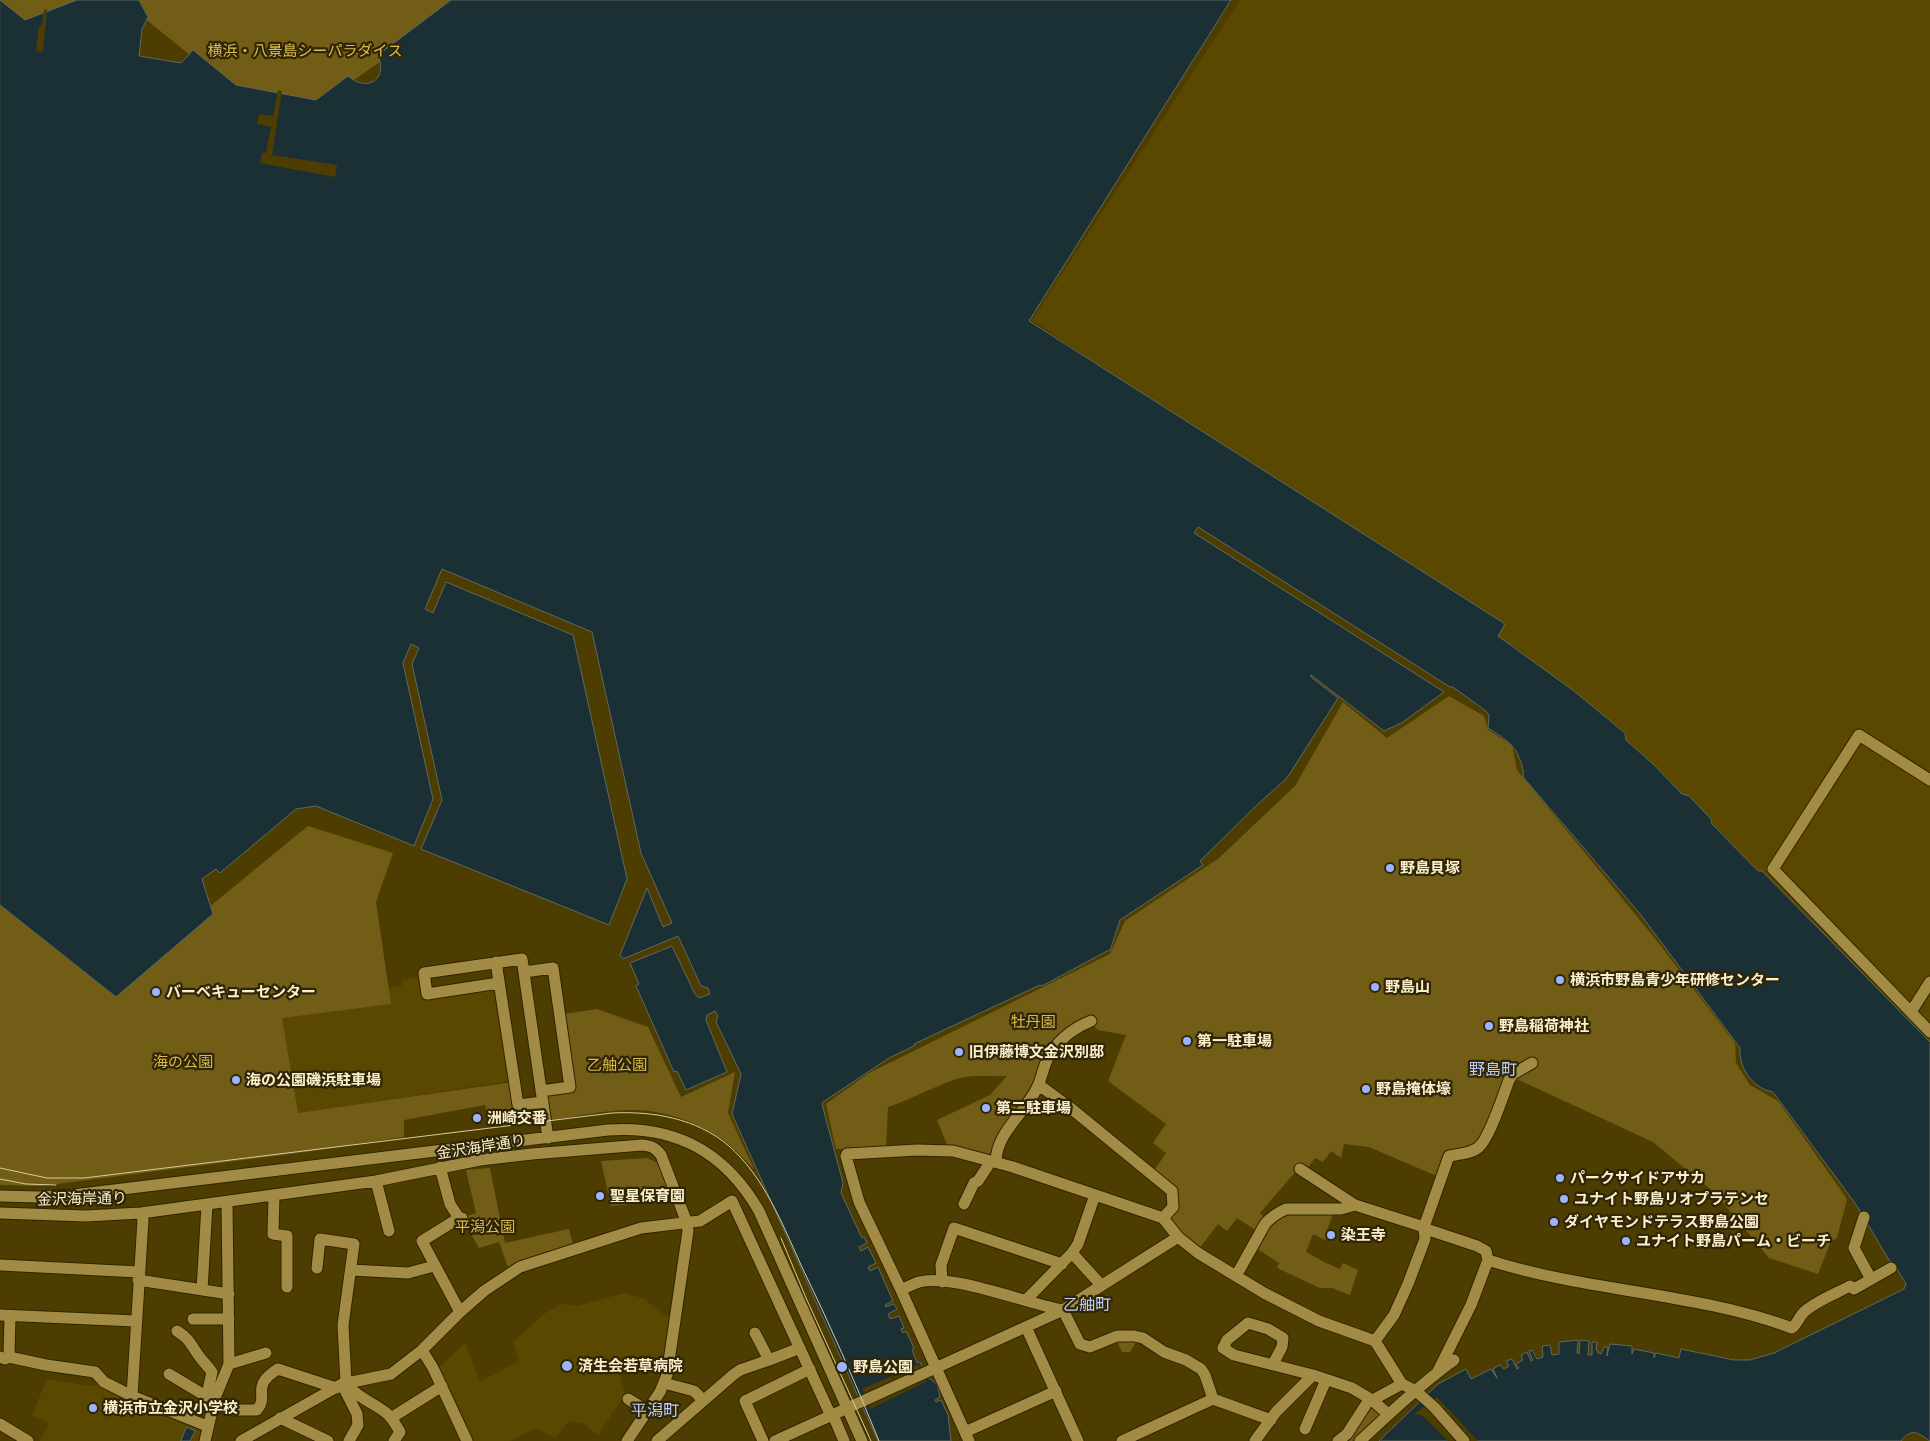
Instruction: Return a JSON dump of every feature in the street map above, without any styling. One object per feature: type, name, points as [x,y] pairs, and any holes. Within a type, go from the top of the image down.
[{"type":"street","points":[[1930,780],[1859,735],[1773,869],[1930,1032]]},
{"type":"street","points":[[499,983],[427,994],[424,973],[522,959],[548,1138]]},
{"type":"street","points":[[496,962],[518,1105],[570,1087],[553,968],[524,972]]},
{"type":"street","points":[[462,967],[465,988]]},
{"type":"street","points":[[1911,1012],[1930,982]]},
{"type":"street","points":[[964,1204],[974,1183],[978,1181],[993,1161],[1005,1133],[1029,1104],[1039,1085],[1047,1060],[1059,1042],[1079,1025],[1091,1021]]},
{"type":"street","points":[[1375,1342],[1394,1315],[1408,1284],[1425,1239],[1424,1229],[1449,1156],[1465,1153],[1479,1147],[1492,1122],[1509,1080],[1513,1074],[1532,1063]]},
{"type":"street","points":[[1039,1085],[1073,1110],[1172,1191],[1173,1207],[1164,1218]]},
{"type":"street","points":[[0,1196],[39,1198],[73,1195],[422,1151],[608,1130],[629,1128],[651,1130],[687,1141],[717,1160],[733,1174],[748,1192],[759,1211],[862,1441]]},
{"type":"street","name":"金沢海岸通り","points":[[0,1213],[86,1216],[141,1213],[376,1182],[480,1160],[532,1154],[642,1145],[651,1146],[660,1154],[687,1223],[688,1231],[667,1375],[648,1411],[627,1441]]},
{"type":"street","points":[[1056,1391],[967,1437],[859,1202],[847,1154],[953,1150],[993,1161],[1164,1218],[1178,1237],[1198,1252],[1288,1307],[1326,1324],[1375,1342],[1402,1384],[1416,1391],[1434,1407],[1464,1441]]},
{"type":"street","points":[[440,1167],[450,1204],[460,1218],[422,1242],[460,1312]]},
{"type":"street","points":[[1300,1169],[1355,1206],[1477,1246],[1486,1251],[1488,1260],[1472,1305],[1438,1371]]},
{"type":"street","points":[[376,1182],[389,1231]]},
{"type":"street","points":[[1026,1300],[1062,1264],[1078,1244],[1095,1195]]},
{"type":"street","points":[[274,1196],[273,1234],[287,1236],[287,1287]]},
{"type":"street","points":[[241,1441],[341,1385],[391,1374],[422,1350],[484,1291],[520,1267],[641,1228],[700,1221],[732,1201],[844,1441]]},
{"type":"street","points":[[205,1441],[214,1402],[229,1364],[226,1202]]},
{"type":"street","points":[[202,1290],[207,1205]]},
{"type":"street","points":[[1236,1276],[1265,1224],[1274,1215],[1286,1209],[1341,1209],[1355,1206]]},
{"type":"street","points":[[132,1396],[141,1213]]},
{"type":"street","points":[[1864,1217],[1854,1248],[1871,1279]]},
{"type":"street","points":[[942,1282],[942,1266],[954,1228],[1062,1264]]},
{"type":"street","points":[[775,1441],[848,1409],[936,1366],[1063,1310],[1100,1284],[1178,1237]]},
{"type":"street","points":[[317,1268],[320,1238],[354,1244],[343,1325],[341,1385],[357,1414],[358,1425],[349,1441]]},
{"type":"street","points":[[1072,1253],[1100,1284]]},
{"type":"street","points":[[1488,1260],[1550,1276],[1644,1292],[1766,1318],[1792,1328],[1802,1314],[1812,1307],[1850,1286],[1854,1288],[1891,1268]]},
{"type":"street","points":[[0,1265],[139,1276],[229,1294]]},
{"type":"street","points":[[351,1270],[408,1273],[434,1266]]},
{"type":"street","points":[[901,1290],[919,1282],[942,1282],[1063,1310],[1080,1344],[1090,1347],[1117,1336],[1142,1338],[1164,1352],[1186,1360],[1201,1369],[1213,1399]]},
{"type":"street","points":[[135,1321],[5,1315],[4,1357],[95,1372],[104,1382],[132,1396],[207,1426]]},
{"type":"street","points":[[194,1318],[229,1319]]},
{"type":"street","points":[[1273,1364],[1282,1347],[1283,1338],[1261,1327],[1248,1323],[1227,1340],[1223,1348],[1234,1355],[1313,1375],[1352,1388],[1372,1400],[1388,1414]]},
{"type":"street","points":[[1026,1327],[1078,1441]]},
{"type":"street","points":[[177,1331],[186,1336],[212,1372],[208,1390],[214,1402]]},
{"type":"street","points":[[756,1333],[769,1360]]},
{"type":"street","points":[[657,1441],[740,1370],[800,1348]]},
{"type":"street","points":[[422,1350],[442,1386],[467,1441]]},
{"type":"street","points":[[229,1364],[266,1353]]},
{"type":"street","points":[[1360,1441],[1388,1414],[1438,1371],[1454,1360]]},
{"type":"street","points":[[762,1441],[744,1401],[810,1369]]},
{"type":"street","points":[[169,1374],[214,1402],[235,1410],[257,1410],[260,1405],[262,1384],[267,1376],[278,1370],[341,1385],[384,1411],[391,1418],[400,1432],[394,1441]]},
{"type":"street","points":[[1256,1441],[1276,1412],[1313,1375]]},
{"type":"street","points":[[1305,1429],[1326,1380]]},
{"type":"street","points":[[664,1383],[694,1391],[703,1400]]},
{"type":"street","points":[[1338,1441],[1347,1434],[1367,1403],[1402,1384]]},
{"type":"street","points":[[391,1418],[442,1386]]},
{"type":"street","points":[[628,1399],[648,1411]]},
{"type":"street","points":[[1122,1441],[1213,1399],[1271,1420]]},
{"type":"street","points":[[280,1418],[328,1441]]},
{"type":"street","points":[[0,1424],[28,1441]]},
{"type":"street","points":[[252,1434],[263,1441]]},
{"type":"shaded area","points":[[1240,0],[1930,0],[1930,1047],[1499,636],[1032,320]]},
{"type":"shaded area","points":[[418,977],[422,1000],[498,989],[511,1081],[294,1114],[280,1017],[386,988],[402,986],[401,980]]},
{"type":"shaded area","name":"済生会若草病院","points":[[625,1293],[645,1299],[663,1315],[671,1316],[665,1362],[637,1359],[629,1362],[619,1371],[625,1394],[598,1435],[583,1423],[569,1421],[555,1438],[536,1428],[510,1441],[469,1441],[436,1370],[465,1343],[480,1382],[519,1361],[513,1342],[544,1314],[561,1304],[577,1306]]},
{"type":"shaded area","name":"横浜市立金沢小学校","points":[[47,1379],[91,1386],[99,1384],[199,1427],[201,1432],[199,1441],[40,1441],[49,1423],[32,1415]]},
{"type":"green space","points":[[0,0],[120,0],[20,24]]},
{"type":"green space","name":"横浜・八景島シーパラダイス","points":[[122,0],[470,0],[316,106],[233,90]]},
{"type":"green space","name":"牡丹園","points":[[1449,696],[1484,716],[1488,730],[1512,745],[1517,770],[1657,941],[1735,1043],[1736,1063],[1750,1085],[1778,1101],[1847,1199],[1837,1238],[1831,1241],[1818,1274],[1769,1258],[1715,1193],[1653,1142],[1508,1075],[1478,1144],[1449,1153],[1439,1177],[1369,1147],[1344,1144],[1341,1158],[1331,1151],[1323,1162],[1315,1158],[1305,1171],[1298,1169],[1260,1213],[1265,1218],[1257,1231],[1237,1218],[1227,1231],[1218,1224],[1199,1249],[1180,1235],[1168,1217],[1174,1188],[1153,1172],[1166,1153],[1153,1143],[1166,1124],[1108,1081],[1126,1035],[1098,1030],[1084,1018],[1048,1047],[1030,1093],[1001,1131],[990,1155],[948,1147],[937,1120],[990,1095],[1007,1076],[962,1077],[888,1107],[886,1148],[836,1149],[826,1104],[869,1073],[1110,954],[1125,921],[1219,858],[1295,786],[1343,702],[1387,738]]},
{"type":"green space","name":"海の公園","points":[[308,826],[393,853],[376,902],[391,1004],[282,1018],[298,1113],[513,1082],[517,1107],[536,1104],[538,1119],[489,1125],[485,1105],[404,1120],[404,1137],[305,1152],[41,1186],[0,1185],[0,886],[115,984]]},
{"type":"green space","name":"乙舳公園","points":[[597,1009],[648,1027],[681,1097],[735,1072],[728,1113],[754,1169],[723,1140],[691,1122],[667,1114],[642,1110],[620,1110],[550,1120],[546,1094],[575,1089],[563,1014]]},
{"type":"green space","points":[[647,1158],[658,1163],[673,1201],[611,1206],[601,1161]]},
{"type":"green space","name":"平潟公園","points":[[490,1168],[505,1243],[569,1229],[573,1244],[508,1267],[499,1242],[479,1248],[462,1218],[476,1213],[466,1170]]},
{"type":"green space","points":[[1284,1212],[1334,1212],[1325,1240],[1313,1234],[1306,1252],[1340,1269],[1343,1263],[1358,1270],[1350,1295],[1332,1288],[1320,1288],[1277,1268],[1279,1263],[1256,1248],[1269,1223]]},
{"type":"green space","points":[[1128,1340],[1136,1342],[1130,1352],[1122,1352],[1117,1341]]},
{"type":"green space","points":[[1372,1408],[1380,1416],[1352,1441],[1344,1441]]},
{"type":"water","points":[[0,0],[25,20],[77,0],[139,0],[148,17],[142,29],[139,56],[181,63],[193,50],[236,85],[316,100],[348,76],[355,81],[363,83],[374,81],[380,71],[378,55],[451,0],[1231,0],[1029,321],[1505,624],[1498,636],[1574,691],[1625,733],[1626,740],[1682,794],[1689,796],[1711,819],[1712,824],[1758,871],[1762,871],[1930,1042],[1930,1441],[1918,1434],[1912,1433],[1908,1434],[1901,1441],[1379,1441],[1438,1384],[1466,1369],[1471,1379],[1491,1369],[1497,1378],[1493,1369],[1500,1365],[1504,1369],[1509,1366],[1506,1361],[1512,1359],[1517,1369],[1519,1368],[1516,1364],[1523,1360],[1521,1355],[1527,1352],[1531,1361],[1533,1360],[1529,1351],[1532,1350],[1537,1359],[1543,1357],[1542,1346],[1550,1345],[1552,1355],[1559,1354],[1559,1342],[1578,1340],[1577,1353],[1579,1354],[1580,1340],[1589,1341],[1588,1355],[1592,1355],[1592,1342],[1597,1342],[1596,1350],[1598,1353],[1601,1354],[1604,1347],[1608,1347],[1607,1356],[1610,1344],[1632,1346],[1632,1354],[1634,1349],[1654,1353],[1654,1358],[1656,1353],[1679,1358],[1681,1349],[1734,1360],[1750,1360],[1774,1353],[1904,1289],[1906,1284],[1896,1267],[1892,1265],[1857,1206],[1773,1092],[1759,1086],[1748,1076],[1742,1063],[1740,1048],[1641,915],[1523,777],[1522,766],[1517,752],[1505,739],[1488,728],[1489,715],[1486,711],[1453,687],[1450,687],[1198,527],[1194,533],[1444,692],[1403,722],[1384,731],[1311,675],[1311,677],[1338,698],[1287,778],[1200,861],[1203,865],[1120,920],[1110,951],[1042,986],[1040,985],[914,1044],[914,1046],[889,1058],[823,1102],[843,1183],[841,1193],[862,1238],[864,1237],[867,1243],[859,1247],[861,1251],[868,1247],[876,1263],[868,1267],[870,1271],[878,1267],[893,1301],[885,1305],[886,1307],[894,1304],[897,1309],[888,1314],[890,1319],[899,1316],[904,1328],[901,1329],[903,1333],[906,1331],[914,1348],[912,1350],[917,1363],[920,1362],[926,1376],[937,1384],[940,1397],[935,1400],[936,1402],[941,1400],[948,1415],[951,1441],[878,1441],[732,1114],[741,1074],[716,1022],[718,1016],[715,1011],[707,1015],[706,1020],[727,1072],[686,1090],[677,1071],[674,1072],[636,986],[639,984],[630,963],[672,946],[695,994],[699,998],[710,994],[708,988],[701,986],[678,936],[623,959],[620,955],[647,888],[663,927],[672,923],[641,853],[592,632],[442,569],[425,609],[433,613],[446,582],[573,635],[627,879],[609,925],[421,849],[442,800],[412,664],[419,648],[411,644],[403,663],[433,799],[414,846],[316,806],[296,809],[220,873],[216,869],[202,879],[213,914],[116,997],[0,905]]},
{"type":"water","points":[[187,1427],[195,1431],[190,1441],[181,1441]]},
{"type":"pier","points":[[47,9],[43,52],[36,51],[39,27],[42,25],[44,10]]},
{"type":"pier","points":[[278,90],[282,91],[272,155],[337,165],[335,177],[260,163],[262,153],[266,153],[271,127],[257,124],[259,114],[273,116]]},
{"type":"pier","points":[[919,1364],[927,1381],[870,1409],[862,1389]]},
{"type":"pier","points":[[1437,1397],[1478,1441],[1448,1441],[1423,1416],[1414,1414]]},
{"type":"tram line","points":[[0,1168],[47,1178],[84,1178],[612,1113],[643,1113],[674,1118],[703,1129],[729,1146],[741,1158],[762,1186],[779,1217],[832,1330],[879,1441]]},
{"type":"tram line","points":[[0,1179],[26,1184],[56,1185]]},
{"type":"tram line","points":[[781,1238],[871,1441]]},
{"type":"place","name":"野島貝塚","points":[[1390,868]]},
{"type":"place","name":"横浜市野島青少年研修センター","points":[[1560,980]]},
{"type":"place","name":"野島山","points":[[1375,987]]},
{"type":"place","name":"バーベキューセンター","points":[[156,992]]},
{"type":"place","name":"野島稲荷神社","points":[[1489,1026]]},
{"type":"place","name":"第一駐車場","points":[[1187,1041]]},
{"type":"place","name":"旧伊藤博文金沢別邸","points":[[959,1052]]},
{"type":"place","name":"海の公園磯浜駐車場","points":[[236,1080]]},
{"type":"place","name":"野島掩体壕","points":[[1366,1089]]},
{"type":"place","name":"第二駐車場","points":[[986,1108]]},
{"type":"place","name":"洲崎交番","points":[[477,1118]]},
{"type":"place","name":"パークサイドアサカ","points":[[1560,1178]]},
{"type":"place","name":"聖星保育園","points":[[600,1196]]},
{"type":"place","name":"ユナイト野島リオプラテンセ","points":[[1564,1199]]},
{"type":"place","name":"ダイヤモンドテラス野島公園","points":[[1554,1222]]},
{"type":"place","name":"染王寺","points":[[1331,1235]]},
{"type":"place","name":"ユナイト野島パーム・ビーチ","points":[[1626,1241]]},
{"type":"place","name":"済生会若草病院","points":[[567,1366]]},
{"type":"place","name":"野島公園","points":[[842,1367]]},
{"type":"place","name":"横浜市立金沢小学校","points":[[93,1408]]},
{"type":"district","name":"野島町","points":[[1493,1070]]},
{"type":"district","name":"乙舳町","points":[[1087,1305]]},
{"type":"district","name":"平潟町","points":[[655,1411]]}]
